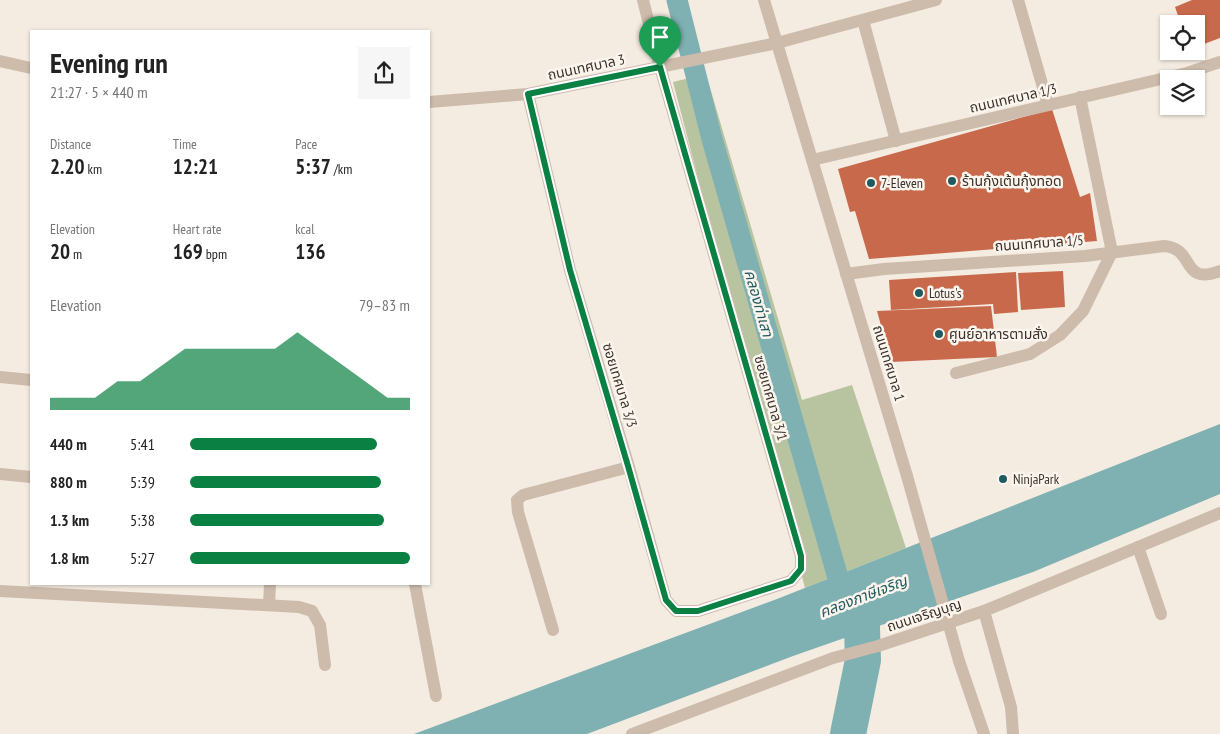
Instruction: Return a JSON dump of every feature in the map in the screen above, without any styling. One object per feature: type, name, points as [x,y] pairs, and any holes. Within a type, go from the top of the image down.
[{"type":"street","name":"ซอยเทศบาล 3/1","points":[[643,0],[801,556],[801,569],[791,581],[745,596]]},
{"type":"street","name":"ถนนเทศบาล 1","points":[[764,0],[907,476],[959,661],[984,734]]},
{"type":"street","name":"ถนนเทศบาล 3","points":[[430,102],[528,94],[777,43],[936,0]]},
{"type":"street","points":[[1018,0],[1048,105]]},
{"type":"street","points":[[863,20],[896,141]]},
{"type":"street","points":[[0,61],[30,68]]},
{"type":"street","name":"ถนนเทศบาล 1/3","points":[[812,160],[1187,73],[1220,62]]},
{"type":"street","name":"ซอยเทศบาล 3/3","points":[[528,94],[570,270],[666,600],[676,611],[698,611],[745,596]]},
{"type":"street","points":[[956,373],[1030,354],[1060,335],[1082,311],[1112,252],[1080,97]]},
{"type":"street","name":"ถนนเทศบาล 1/5","points":[[846,274],[884,269],[1085,256],[1137,248],[1175,247],[1182,253],[1188,265],[1198,274],[1208,275],[1220,271]]},
{"type":"street","points":[[0,377],[30,380]]},
{"type":"street","points":[[553,630],[518,512],[517,500],[523,495],[628,466]]},
{"type":"street","points":[[0,474],[30,478]]},
{"type":"street","name":"ถนนเจริญบุญ","points":[[632,734],[850,654],[984,611],[1220,513]]},
{"type":"street","points":[[1138,547],[1161,614]]},
{"type":"street","points":[[269,605],[270,585]]},
{"type":"street","points":[[415,585],[436,696]]},
{"type":"street","points":[[0,591],[299,606],[312,611],[320,625],[325,665]]},
{"type":"street","points":[[984,611],[1011,707],[1013,734]]},
{"type":"green space","points":[[706,74],[802,400],[852,385],[906,548],[805,588],[673,82]]},
{"type":"water","name":"คลองภาษีเจริญ","points":[[1220,424],[1220,494],[1033,572],[793,656],[587,734],[414,734],[777,599]]},
{"type":"building","points":[[1192,0],[1220,0],[1220,38],[1205,44],[1205,15],[1178,15],[1175,7]]},
{"type":"building","points":[[1052,109],[1080,197],[1090,193],[1097,241],[869,259],[855,211],[850,212],[838,169]]},
{"type":"building","points":[[1063,271],[1065,307],[1021,310],[1018,273]]},
{"type":"building","points":[[1016,272],[1018,312],[994,314],[993,304],[891,310],[889,280]]},
{"type":"building","name":"ศูนย์อาหารตามสั่ง","points":[[991,306],[997,357],[891,362],[877,311]]},
{"type":"waterway","name":"คลองท่าเสา","points":[[677,0],[712,139],[845,602]]},
{"type":"waterway","name":"คลองท่าเสา","points":[[848,734],[863,660],[861,598]]},
{"type":"place","name":"ร้านกุ้งเต้นกุ้งทอด","points":[[952,181]]},
{"type":"place","name":"7-Eleven","points":[[871,183]]},
{"type":"place","name":"Lotus's","points":[[919,293]]},
{"type":"place","name":"ศูนย์อาหารตามสั่ง","points":[[939,334]]},
{"type":"place","name":"NinjaPark","points":[[1003,479]]},
{"type":"route","points":[[660,67],[801,556],[801,569],[791,581],[698,611],[676,611],[666,600],[570,270],[528,94],[660,67]]}]
